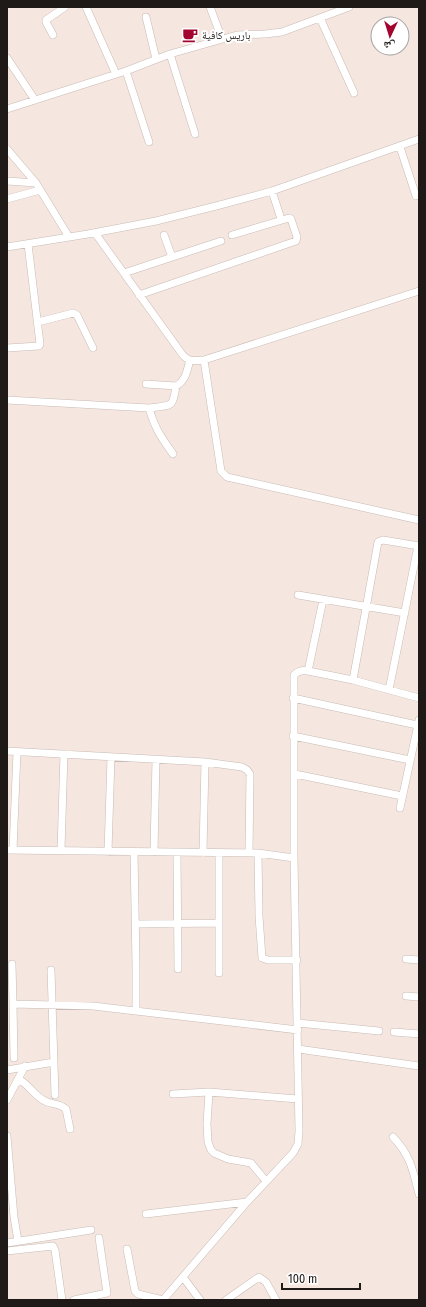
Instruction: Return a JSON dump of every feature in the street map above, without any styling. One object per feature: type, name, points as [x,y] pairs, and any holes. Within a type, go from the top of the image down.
[{"type":"street","points":[[52,35],[46,20],[65,7]]},
{"type":"street","points":[[86,7],[116,74]]},
{"type":"street","points":[[210,7],[222,39]]},
{"type":"street","points":[[7,109],[126,71],[170,54],[237,35],[282,32],[350,7]]},
{"type":"street","points":[[146,17],[156,60]]},
{"type":"street","points":[[320,18],[354,93]]},
{"type":"street","points":[[170,54],[195,134]]},
{"type":"street","points":[[7,58],[35,100]]},
{"type":"street","points":[[126,71],[149,142]]},
{"type":"street","points":[[7,247],[95,233],[156,221],[272,191],[419,140]]},
{"type":"street","points":[[400,147],[416,196]]},
{"type":"street","points":[[7,149],[36,183],[69,237]]},
{"type":"street","points":[[7,180],[36,183]]},
{"type":"street","points":[[7,199],[40,190]]},
{"type":"street","points":[[272,191],[281,219]]},
{"type":"street","points":[[139,295],[296,241],[297,238],[291,219],[289,218],[281,219],[232,236]]},
{"type":"street","points":[[95,233],[182,354],[185,358],[190,360],[204,360],[419,291]]},
{"type":"street","points":[[164,236],[172,257]]},
{"type":"street","points":[[124,273],[220,240]]},
{"type":"street","points":[[7,348],[39,346],[40,342],[28,244]]},
{"type":"street","points":[[38,322],[75,313],[78,315],[93,348]]},
{"type":"street","points":[[146,384],[176,386],[180,384],[187,372],[190,360]]},
{"type":"street","points":[[204,360],[221,471],[227,477],[419,520]]},
{"type":"street","points":[[7,400],[149,408],[170,405],[174,402],[176,386]]},
{"type":"street","points":[[149,408],[159,435],[173,454]]},
{"type":"street","points":[[353,680],[378,542],[383,540],[419,546],[389,690]]},
{"type":"street","points":[[298,595],[366,608],[405,613]]},
{"type":"street","points":[[308,671],[323,600]]},
{"type":"street","points":[[127,1249],[135,1291],[138,1294],[163,1300],[247,1202],[296,1148],[299,1135],[297,960],[294,913],[294,675],[298,672],[308,671],[353,680],[419,698]]},
{"type":"street","points":[[293,698],[418,722],[400,808]]},
{"type":"street","points":[[293,736],[410,760]]},
{"type":"street","points":[[7,751],[205,762],[242,767],[250,774],[249,853]]},
{"type":"street","points":[[17,752],[10,850],[258,853],[294,858]]},
{"type":"street","points":[[62,850],[64,754]]},
{"type":"street","points":[[108,852],[111,757]]},
{"type":"street","points":[[154,852],[156,760]]},
{"type":"street","points":[[203,853],[205,762]]},
{"type":"street","points":[[294,774],[402,796]]},
{"type":"street","points":[[134,852],[136,1011]]},
{"type":"street","points":[[177,853],[178,969]]},
{"type":"street","points":[[219,853],[219,973]]},
{"type":"street","points":[[258,853],[259,916],[262,958],[268,960],[297,960]]},
{"type":"street","points":[[136,924],[219,923]]},
{"type":"street","points":[[406,959],[419,960]]},
{"type":"street","points":[[12,964],[14,1058]]},
{"type":"street","points":[[51,970],[55,1095]]},
{"type":"street","points":[[406,996],[419,997]]},
{"type":"street","points":[[13,1004],[93,1006],[298,1026],[379,1032]]},
{"type":"street","points":[[394,1032],[419,1034]]},
{"type":"street","points":[[298,1049],[419,1066]]},
{"type":"street","points":[[7,1070],[54,1062]]},
{"type":"street","points":[[7,1100],[25,1066]]},
{"type":"street","points":[[18,1079],[25,1082],[34,1094],[46,1102],[61,1104],[66,1108],[70,1129]]},
{"type":"street","points":[[173,1094],[209,1092],[298,1099]]},
{"type":"street","points":[[209,1092],[207,1124],[208,1142],[211,1150],[214,1153],[228,1159],[251,1164],[266,1181]]},
{"type":"street","points":[[7,1136],[14,1217],[18,1241]]},
{"type":"street","points":[[393,1137],[402,1146],[409,1160],[419,1194]]},
{"type":"street","points":[[146,1214],[247,1202]]},
{"type":"street","points":[[7,1243],[91,1230]]},
{"type":"street","points":[[74,1300],[107,1293],[99,1238]]},
{"type":"street","points":[[7,1251],[53,1246],[55,1250],[62,1300]]},
{"type":"street","points":[[183,1277],[200,1300]]},
{"type":"street","points":[[226,1300],[259,1277],[266,1282],[276,1300]]},
{"type":"place","name":"باريس كافية","points":[[190,35]]}]
